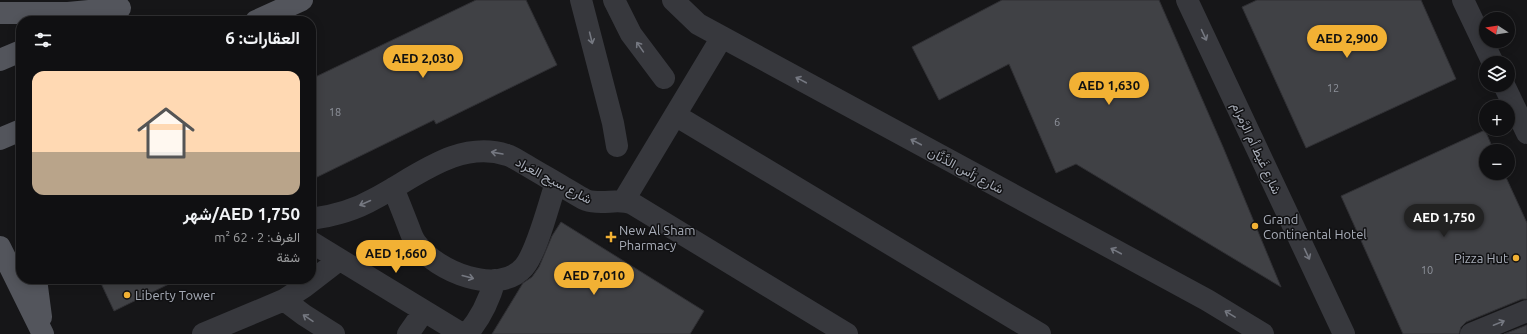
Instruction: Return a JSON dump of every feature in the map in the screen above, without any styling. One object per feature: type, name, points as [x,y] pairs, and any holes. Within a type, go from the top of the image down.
[{"type":"main road","points":[[267,16],[302,0]]},
{"type":"main road","points":[[0,13],[68,14],[128,4]]},
{"type":"main road","points":[[101,16],[128,4]]},
{"type":"main road","points":[[0,60],[16,53]]},
{"type":"main road","points":[[0,140],[16,132]]},
{"type":"main road","points":[[0,247],[16,279]]},
{"type":"main road","points":[[19,284],[44,334]]},
{"type":"main road","points":[[37,284],[44,334]]},
{"type":"street","points":[[581,0],[613,123],[617,146]]},
{"type":"street","points":[[614,0],[631,34],[664,78]]},
{"type":"street","name":"شارع رَأس الدَّنَّان","points":[[673,0],[698,24],[1207,300],[1256,332]]},
{"type":"street","name":"شارع غَيط أم الرَّمرام","points":[[1187,0],[1335,329]]},
{"type":"street","points":[[1463,0],[1491,56]]},
{"type":"street","points":[[722,37],[624,200],[643,209],[847,334]]},
{"type":"street","points":[[1507,92],[1527,133]]},
{"type":"street","points":[[675,115],[1040,334]]},
{"type":"street","name":"شارع سيح العَراد","points":[[316,218],[355,208],[447,158],[462,153],[477,151],[508,155],[591,202],[605,203],[624,200]]},
{"type":"street","points":[[393,188],[416,243],[425,254],[436,263],[455,272],[479,279],[495,280],[510,276],[524,268],[532,253],[556,182]]},
{"type":"street","points":[[316,245],[462,334]]},
{"type":"street","points":[[316,278],[339,260]]},
{"type":"street","points":[[467,334],[484,311],[495,280]]},
{"type":"street","points":[[203,334],[284,300],[308,284]]},
{"type":"street","points":[[284,300],[334,334]]},
{"type":"street","points":[[408,334],[424,311]]},
{"type":"street","points":[[1471,334],[1527,312]]},
{"type":"building","points":[[476,0],[526,0],[557,65],[436,124],[434,120],[316,178],[316,77]]},
{"type":"building","points":[[1002,0],[1159,0],[1223,147],[1281,287],[1076,164],[1056,173],[1009,64],[939,100],[912,47]]},
{"type":"building","points":[[1257,0],[1421,0],[1456,79],[1306,148],[1242,7]]},
{"type":"building","points":[[1479,133],[1479,136],[1488,136],[1491,144],[1479,144],[1479,180],[1507,180],[1527,223],[1527,299],[1522,299],[1466,322],[1461,327],[1459,334],[1403,334],[1341,196]]},
{"type":"building","points":[[561,222],[704,311],[690,334],[492,334],[523,283],[532,277],[539,267],[552,236]]},
{"type":"building","name":"Liberty Tower","points":[[101,284],[169,284],[114,311]]},
{"type":"building","points":[[1527,325],[1527,334],[1504,334]]},
{"type":"place","name":"Grand Continental Hotel","points":[[1255,226]]},
{"type":"place","name":"New Al Sham Pharmacy","points":[[611,237]]},
{"type":"place","name":"Pizza Hut","points":[[1516,258]]},
{"type":"place","name":"Liberty Tower","points":[[127,295]]}]
